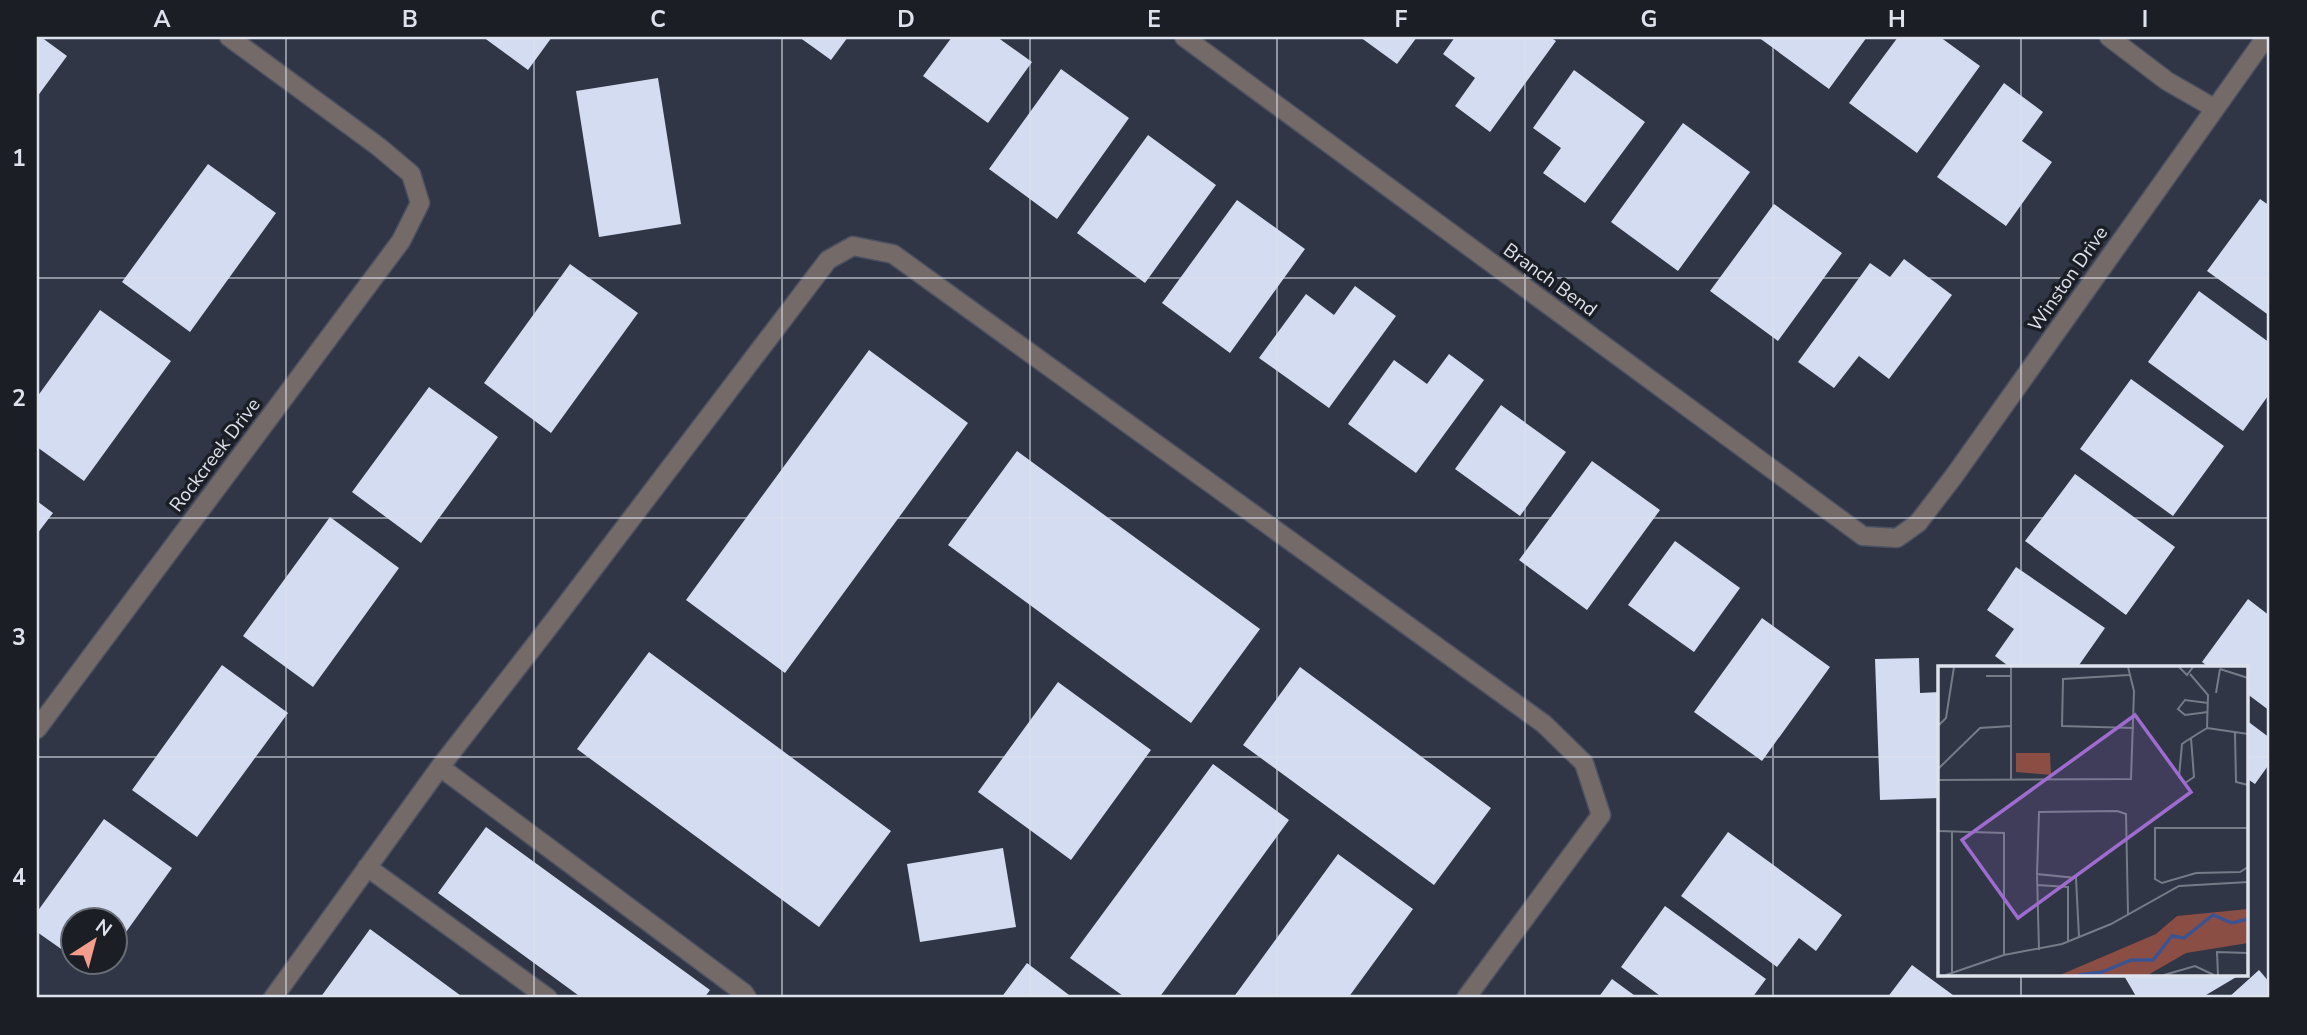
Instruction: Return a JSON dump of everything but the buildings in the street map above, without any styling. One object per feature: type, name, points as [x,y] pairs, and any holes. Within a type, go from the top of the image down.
[{"type":"street","name":"Rockcreek Drive","points":[[37,729],[401,242],[420,202],[411,174],[379,147],[229,37]]},
{"type":"street","name":"Branch Bend","points":[[1184,37],[1863,536],[1897,538]]},
{"type":"street","points":[[2109,37],[2167,81],[2214,108]]},
{"type":"street","name":"Winston Drive","points":[[1897,538],[1918,523],[1954,476],[2266,37]]},
{"type":"street","points":[[273,998],[440,766],[828,260],[853,246],[893,254],[1544,724],[1584,763],[1601,815],[1466,998]]},
{"type":"street","points":[[440,766],[744,993],[747,998]]},
{"type":"street","points":[[368,867],[548,998]]}]
